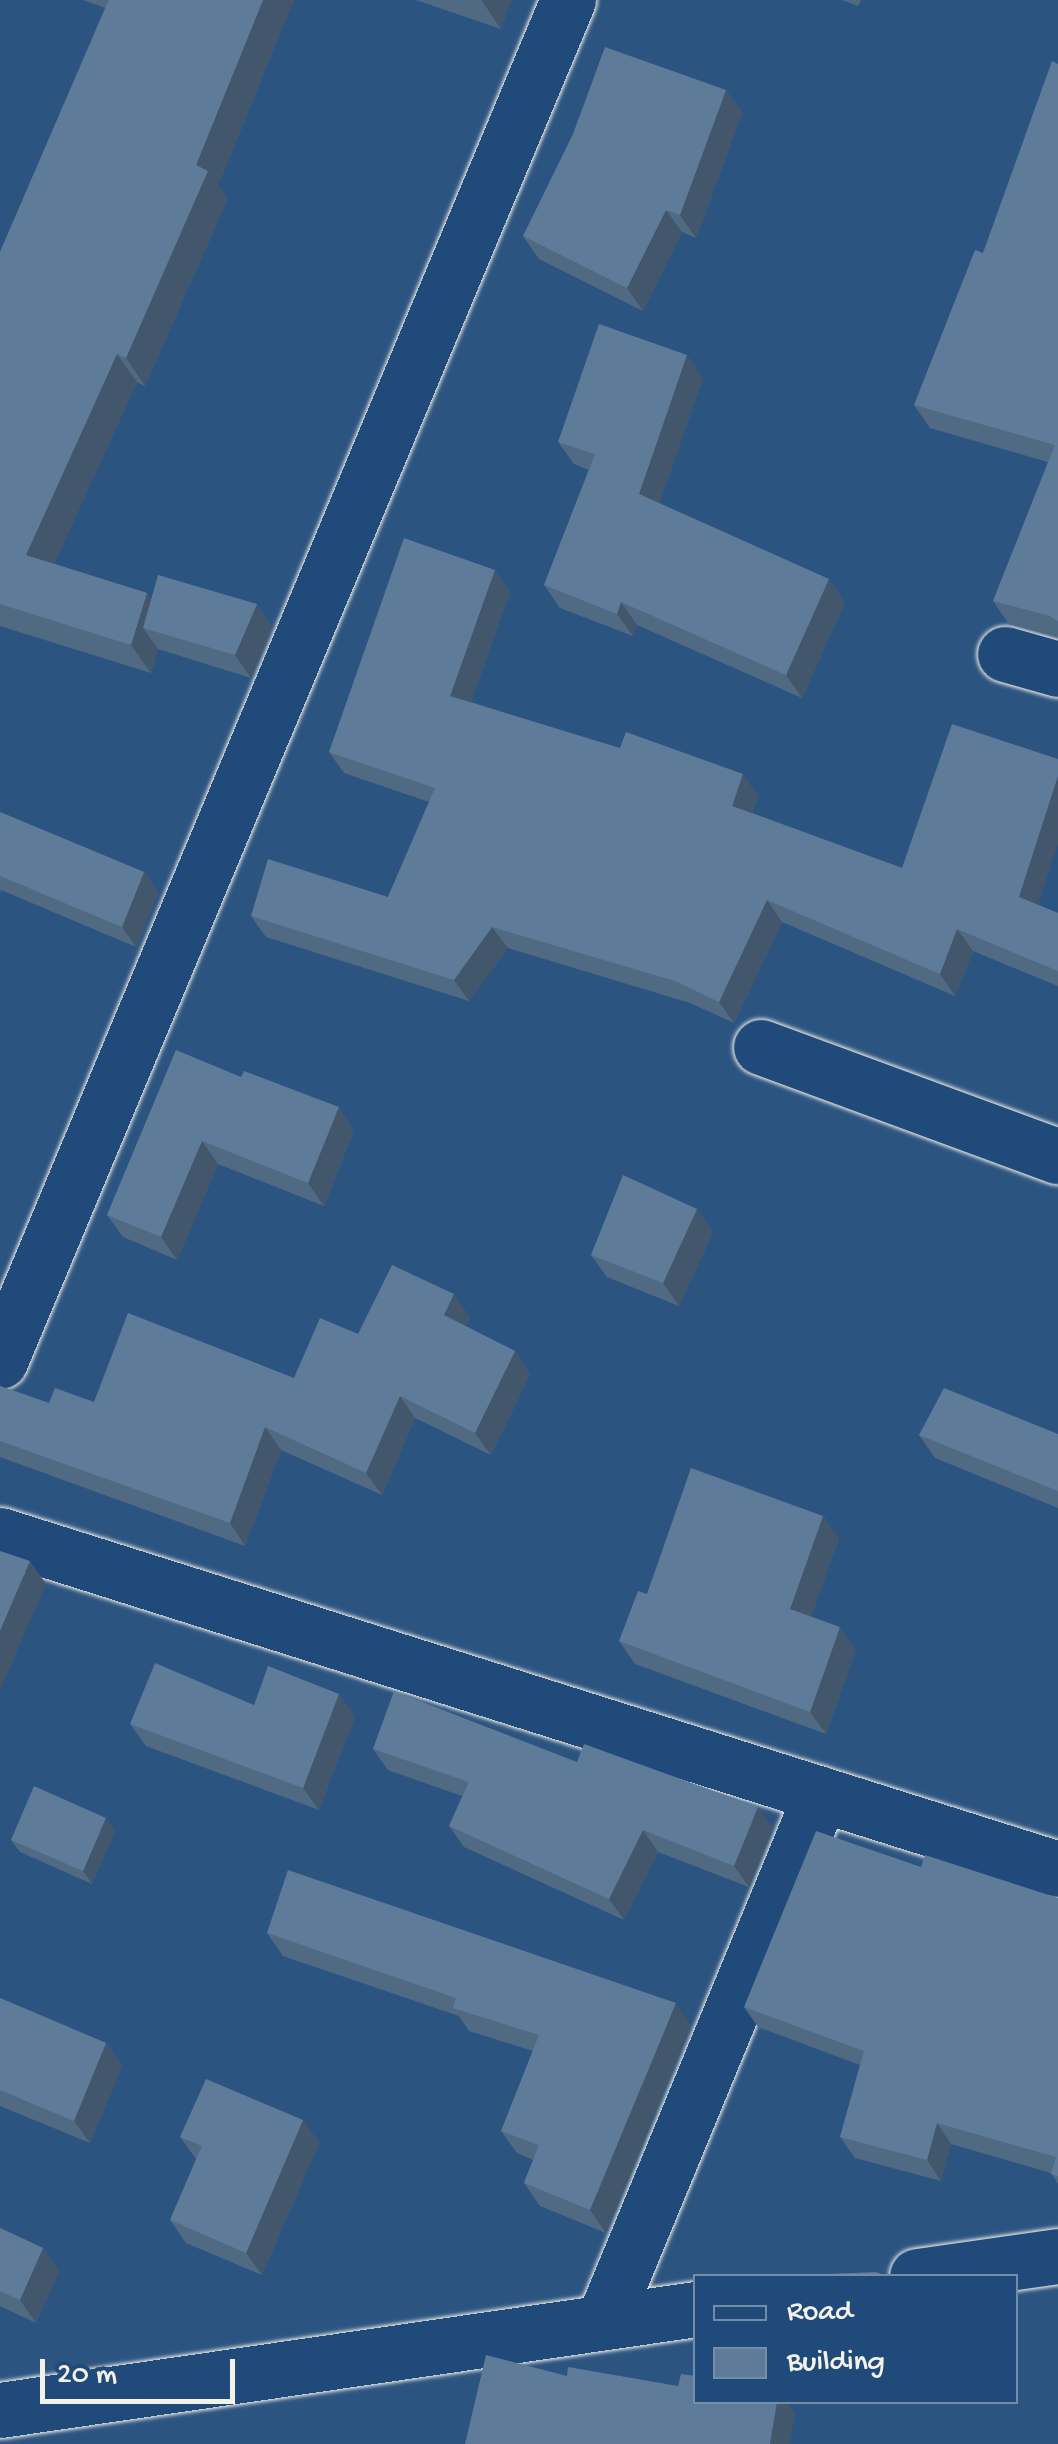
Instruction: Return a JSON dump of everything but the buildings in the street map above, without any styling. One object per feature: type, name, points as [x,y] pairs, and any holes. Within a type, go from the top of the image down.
[{"type":"street","points":[[0,1360],[568,0]]},
{"type":"street","points":[[1005,654],[1058,669]]},
{"type":"street","points":[[761,1047],[1058,1156]]},
{"type":"street","points":[[0,1535],[1058,1869]]},
{"type":"street","points":[[604,2322],[820,1794]]},
{"type":"street","points":[[931,2274],[1058,2256]]},
{"type":"street","points":[[0,2410],[693,2309]]}]
